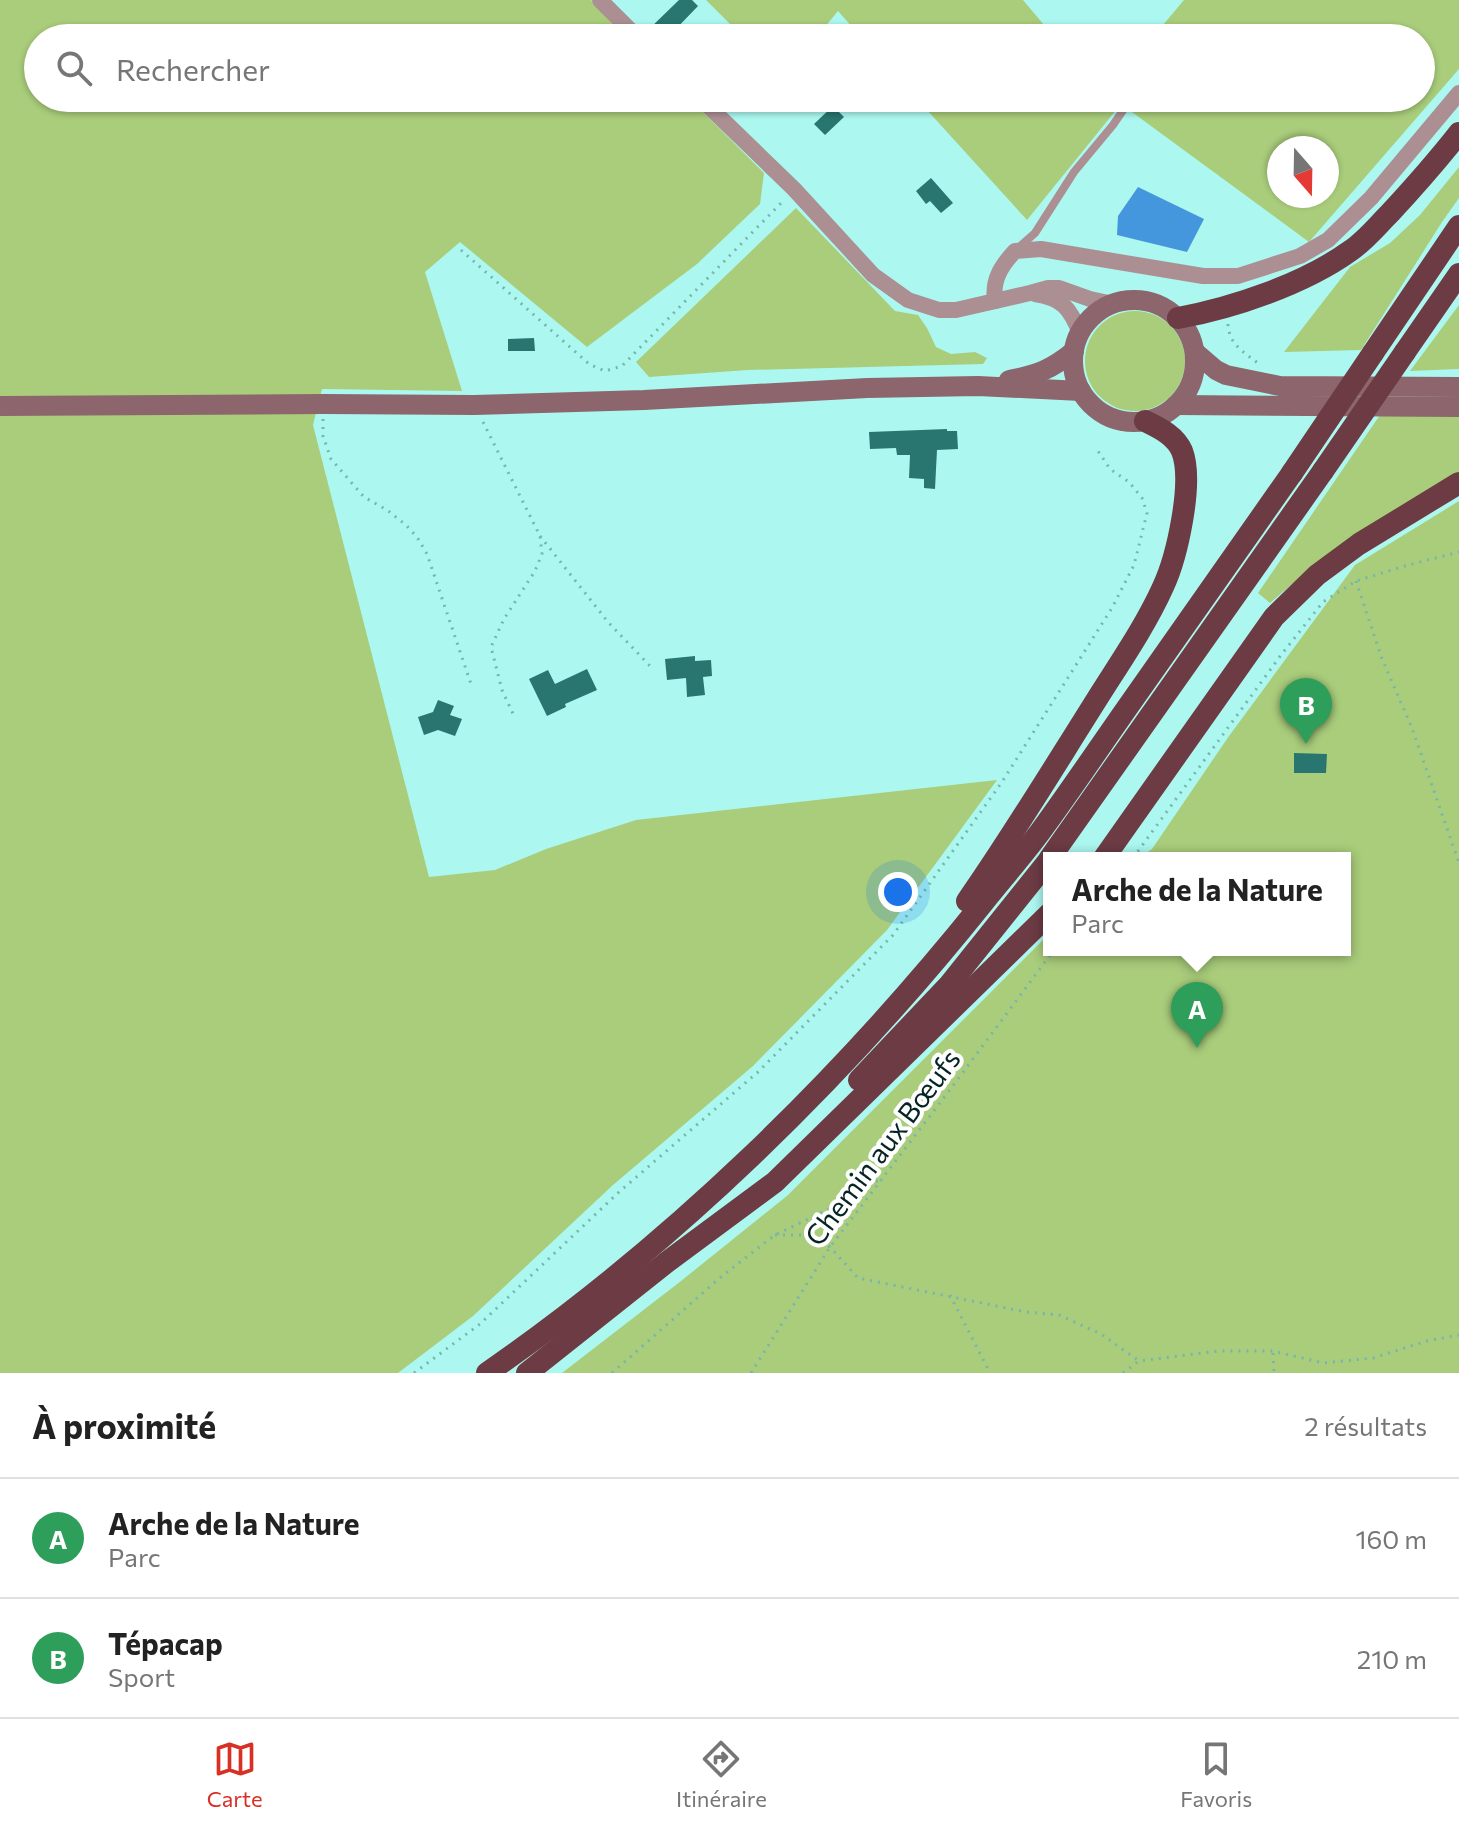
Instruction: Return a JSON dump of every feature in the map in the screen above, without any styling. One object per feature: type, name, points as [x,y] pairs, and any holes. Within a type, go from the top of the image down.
[{"type":"highway","points":[[1178,318],[1223,308],[1285,285],[1325,267],[1352,250],[1430,169],[1459,133]]},
{"type":"highway","points":[[487,1373],[615,1275],[707,1196],[784,1125],[930,968],[1042,829],[1292,473],[1459,226]]},
{"type":"highway","points":[[1055,852],[1459,274]]},
{"type":"highway","points":[[892,1012],[903,986],[992,865],[1124,656],[1162,589],[1178,545],[1185,465],[1174,439],[1145,421]]},
{"type":"highway","points":[[1108,852],[1274,617],[1317,575],[1459,483]]},
{"type":"highway","points":[[667,1262],[813,1130],[949,985],[1043,868]]},
{"type":"highway","points":[[527,1373],[667,1262],[775,1182],[1043,920]]},
{"type":"main road","points":[[978,386],[1045,372],[1059,364],[1089,321],[1100,311],[1130,300],[1164,308],[1186,328],[1195,352],[1192,381],[1186,394],[1162,415],[1145,421],[1126,421],[1109,416],[1098,410],[1081,391],[1073,365],[1077,342]]},
{"type":"main road","points":[[1195,352],[1226,375],[1280,386],[1459,387]]},
{"type":"main road","points":[[0,406],[474,405],[978,386],[1081,391]]},
{"type":"main road","points":[[1176,405],[1459,407]]},
{"type":"street","points":[[600,0],[624,24]]},
{"type":"street","points":[[995,301],[996,280],[1003,264],[1015,251],[1041,249],[1203,276],[1238,276],[1300,256],[1328,240],[1371,198],[1459,93]]},
{"type":"street","points":[[714,112],[794,189],[873,275],[908,300],[939,310],[956,310],[1059,288],[1113,304]]},
{"type":"street","points":[[1030,293],[1053,297],[1069,309],[1077,342]]},
{"type":"lane","points":[[1015,251],[1035,233],[1074,172],[1122,112]]},
{"type":"path","points":[[461,250],[589,364],[605,371],[622,366],[794,189]]},
{"type":"path","points":[[1223,308],[1232,341],[1266,370]]},
{"type":"path","points":[[323,404],[323,436],[331,459],[364,497],[406,525],[427,554],[471,684]]},
{"type":"path","points":[[474,405],[540,536],[608,622],[651,667]]},
{"type":"path","points":[[414,1373],[480,1324],[619,1192],[758,1072],[893,935],[1002,782],[1112,608],[1134,565],[1147,513],[1142,498],[1129,482],[1110,469],[1098,451]]},
{"type":"path","points":[[515,718],[502,690],[491,647],[504,619],[535,571],[542,554],[540,536]]},
{"type":"path","points":[[1137,852],[1323,602],[1356,581],[1459,552]]},
{"type":"path","points":[[1356,581],[1459,863]]},
{"type":"path","name":"Chemin aux Bœufs","points":[[751,1373],[830,1247],[1049,956]]},
{"type":"path","points":[[612,1373],[722,1276],[775,1235],[827,1210],[883,1177]]},
{"type":"path","points":[[775,1235],[807,1235],[830,1247],[858,1278],[1026,1312],[1059,1315],[1101,1334],[1139,1361]]},
{"type":"path","points":[[950,1295],[990,1373]]},
{"type":"path","points":[[1123,1373],[1139,1361],[1218,1351],[1273,1351],[1323,1363],[1373,1358],[1427,1341],[1459,1335]]},
{"type":"path","points":[[1273,1351],[1274,1373]]},
{"type":"green space","points":[[0,0],[591,0],[615,24],[24,24],[24,112],[703,112],[764,173],[760,204],[697,264],[587,347],[460,242],[425,272],[462,391],[322,389],[313,425],[429,877],[495,870],[546,849],[636,820],[997,780],[887,930],[753,1066],[613,1185],[473,1316],[398,1373],[0,1373]]},
{"type":"green space","points":[[706,0],[1023,0],[1043,24],[850,24],[838,11],[827,24],[730,24]]},
{"type":"green space","points":[[1184,0],[1459,0],[1459,69],[1435,97],[1435,24],[1164,24]]},
{"type":"green space","points":[[929,112],[1115,112],[1027,220]]},
{"type":"green space","points":[[1132,112],[1422,112],[1339,207],[1339,136],[1267,136],[1267,208],[1338,208],[1309,242]]},
{"type":"green space","points":[[1459,167],[1459,198],[1361,350],[1284,352],[1350,267],[1390,243],[1420,215]]},
{"type":"green space","points":[[796,208],[895,311],[918,315],[936,347],[951,354],[975,352],[987,358],[983,364],[748,370],[649,377],[636,362]]},
{"type":"green space","points":[[1459,305],[1459,369],[1410,371]]},
{"type":"green space","points":[[1135,311],[1163,319],[1177,333],[1185,361],[1177,389],[1163,403],[1135,411],[1107,403],[1093,389],[1085,361],[1093,333],[1107,319]]},
{"type":"green space","points":[[1380,415],[1459,415],[1459,476],[1361,535],[1270,603],[1258,593]]},
{"type":"green space","points":[[1459,501],[1459,1373],[562,1373],[788,1195],[1043,940],[1043,956],[1351,956],[1351,852],[1148,852],[1355,565]]},
{"type":"water","points":[[1138,187],[1204,219],[1187,252],[1117,235],[1118,216]]},
{"type":"building","points":[[679,0],[692,0],[698,6],[681,24],[654,24]]},
{"type":"building","points":[[827,112],[839,112],[844,117],[825,135],[814,124]]},
{"type":"building","points":[[931,178],[953,203],[941,213],[930,201],[926,204],[916,191]]},
{"type":"building","points":[[534,338],[535,351],[508,351],[508,339]]},
{"type":"building","points":[[957,431],[958,449],[937,450],[935,489],[924,488],[924,479],[909,478],[910,455],[897,455],[896,448],[870,449],[869,432]]},
{"type":"building","points":[[695,656],[695,661],[711,660],[712,676],[703,677],[705,695],[687,697],[686,678],[667,680],[665,659]]},
{"type":"building","points":[[587,669],[597,690],[547,716],[529,679],[548,670],[555,684]]},
{"type":"building","points":[[438,700],[454,706],[450,715],[462,719],[455,736],[438,730],[424,735],[418,717],[433,712]]},
{"type":"building","points":[[1294,753],[1327,754],[1326,773],[1294,773]]},
{"type":"place","name":"Tépacap","points":[[1306,744]]},
{"type":"place","name":"Arche de la Nature","points":[[1197,1048]]}]
